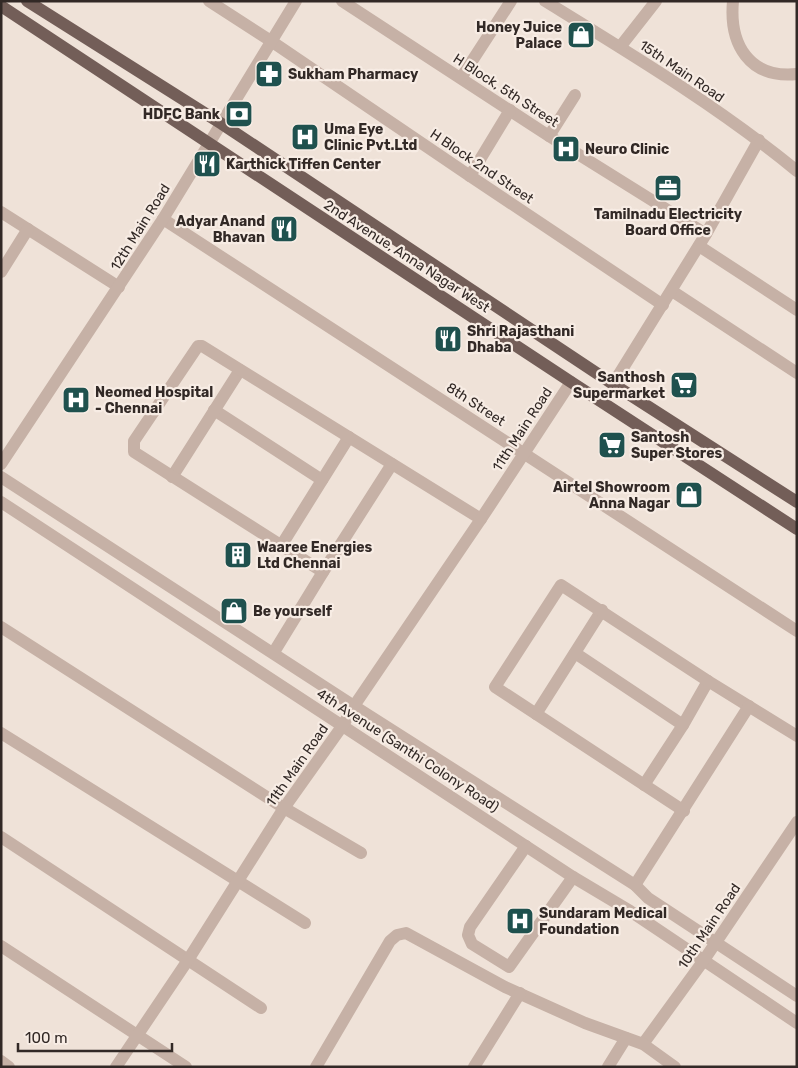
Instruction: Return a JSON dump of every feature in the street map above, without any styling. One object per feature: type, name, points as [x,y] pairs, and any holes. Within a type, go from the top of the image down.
[{"type":"main road","name":"2nd Avenue, Anna Nagar West","points":[[27,1],[222,124],[613,384],[797,502]]},
{"type":"main road","name":"2nd Avenue, Anna Nagar West","points":[[1,6],[570,382],[797,529]]},
{"type":"street","name":"H Block 2nd Street","points":[[209,1],[664,305]]},
{"type":"street","name":"12th Main Road","points":[[1,464],[163,219],[296,1]]},
{"type":"street","name":"H Block, 5th Street","points":[[342,1],[550,136],[706,234]]},
{"type":"street","points":[[461,78],[511,1]]},
{"type":"street","name":"15th Main Road","points":[[545,1],[620,47],[759,140],[797,171]]},
{"type":"street","points":[[620,47],[656,1]]},
{"type":"street","points":[[733,1],[733,22],[736,39],[744,55],[757,66],[773,72],[797,74]]},
{"type":"street","points":[[550,136],[575,95]]},
{"type":"street","points":[[470,176],[510,110]]},
{"type":"street","points":[[613,384],[664,305],[759,140]]},
{"type":"street","points":[[1,212],[119,287]]},
{"type":"street","name":"8th Street","points":[[163,219],[797,631]]},
{"type":"street","points":[[1,272],[28,229]]},
{"type":"street","points":[[699,246],[797,310]]},
{"type":"street","points":[[672,291],[797,373]]},
{"type":"street","points":[[323,572],[138,456],[133,448],[134,441],[198,346],[202,346],[481,519]]},
{"type":"street","points":[[172,477],[240,370]]},
{"type":"street","name":"11th Main Road","points":[[116,1067],[188,960],[284,808],[343,725],[570,382]]},
{"type":"street","points":[[214,410],[322,480]]},
{"type":"street","points":[[281,546],[349,437]]},
{"type":"street","points":[[274,652],[392,464]]},
{"type":"street","name":"4th Avenue (Santhi Colony Road)","points":[[1,476],[635,886],[648,898],[797,996]]},
{"type":"street","name":"4th Avenue (Santhi Colony Road)","points":[[1,502],[573,877],[630,911],[797,1023]]},
{"type":"street","points":[[684,811],[495,687],[561,585],[708,681],[797,736]]},
{"type":"street","points":[[536,714],[602,610]]},
{"type":"street","points":[[1,627],[284,808],[362,853]]},
{"type":"street","points":[[575,653],[683,725]]},
{"type":"street","points":[[644,785],[683,725],[708,681]]},
{"type":"street","points":[[635,886],[749,706]]},
{"type":"street","points":[[1,733],[305,924]]},
{"type":"street","name":"10th Main Road","points":[[643,1044],[704,960],[797,822]]},
{"type":"street","points":[[1,837],[261,1008]]},
{"type":"street","points":[[526,846],[470,927],[468,935],[472,944],[509,966],[573,877]]},
{"type":"street","points":[[316,1067],[390,941],[397,935],[406,933],[520,993],[585,1023],[643,1044],[675,1067]]},
{"type":"street","points":[[1,946],[186,1067]]},
{"type":"street","points":[[474,1067],[520,993]]},
{"type":"street","points":[[608,1067],[626,1038]]},
{"type":"street","points":[[1,1061],[9,1067]]},
{"type":"place","name":"Honey Juice Palace","points":[[581,35]]},
{"type":"place","name":"Sukham Pharmacy","points":[[269,74]]},
{"type":"place","name":"HDFC Bank","points":[[239,114]]},
{"type":"place","name":"Uma Eye Clinic Pvt.Ltd","points":[[305,137]]},
{"type":"place","name":"Neuro Clinic","points":[[566,149]]},
{"type":"place","name":"Karthick Tiffen Center","points":[[207,164]]},
{"type":"place","name":"Tamilnadu Electricity Board Office","points":[[668,188]]},
{"type":"place","name":"Adyar Anand Bhavan","points":[[284,229]]},
{"type":"place","name":"Shri Rajasthani Dhaba","points":[[448,339]]},
{"type":"place","name":"Santhosh Supermarket","points":[[684,385]]},
{"type":"place","name":"Neomed Hospital - Chennai","points":[[76,400]]},
{"type":"place","name":"Santosh Super Stores","points":[[612,445]]},
{"type":"place","name":"Airtel Showroom Anna Nagar","points":[[689,495]]},
{"type":"place","name":"Waaree Energies Ltd Chennai","points":[[238,555]]},
{"type":"place","name":"Be yourself","points":[[234,611]]},
{"type":"place","name":"Sundaram Medical Foundation","points":[[520,921]]}]
